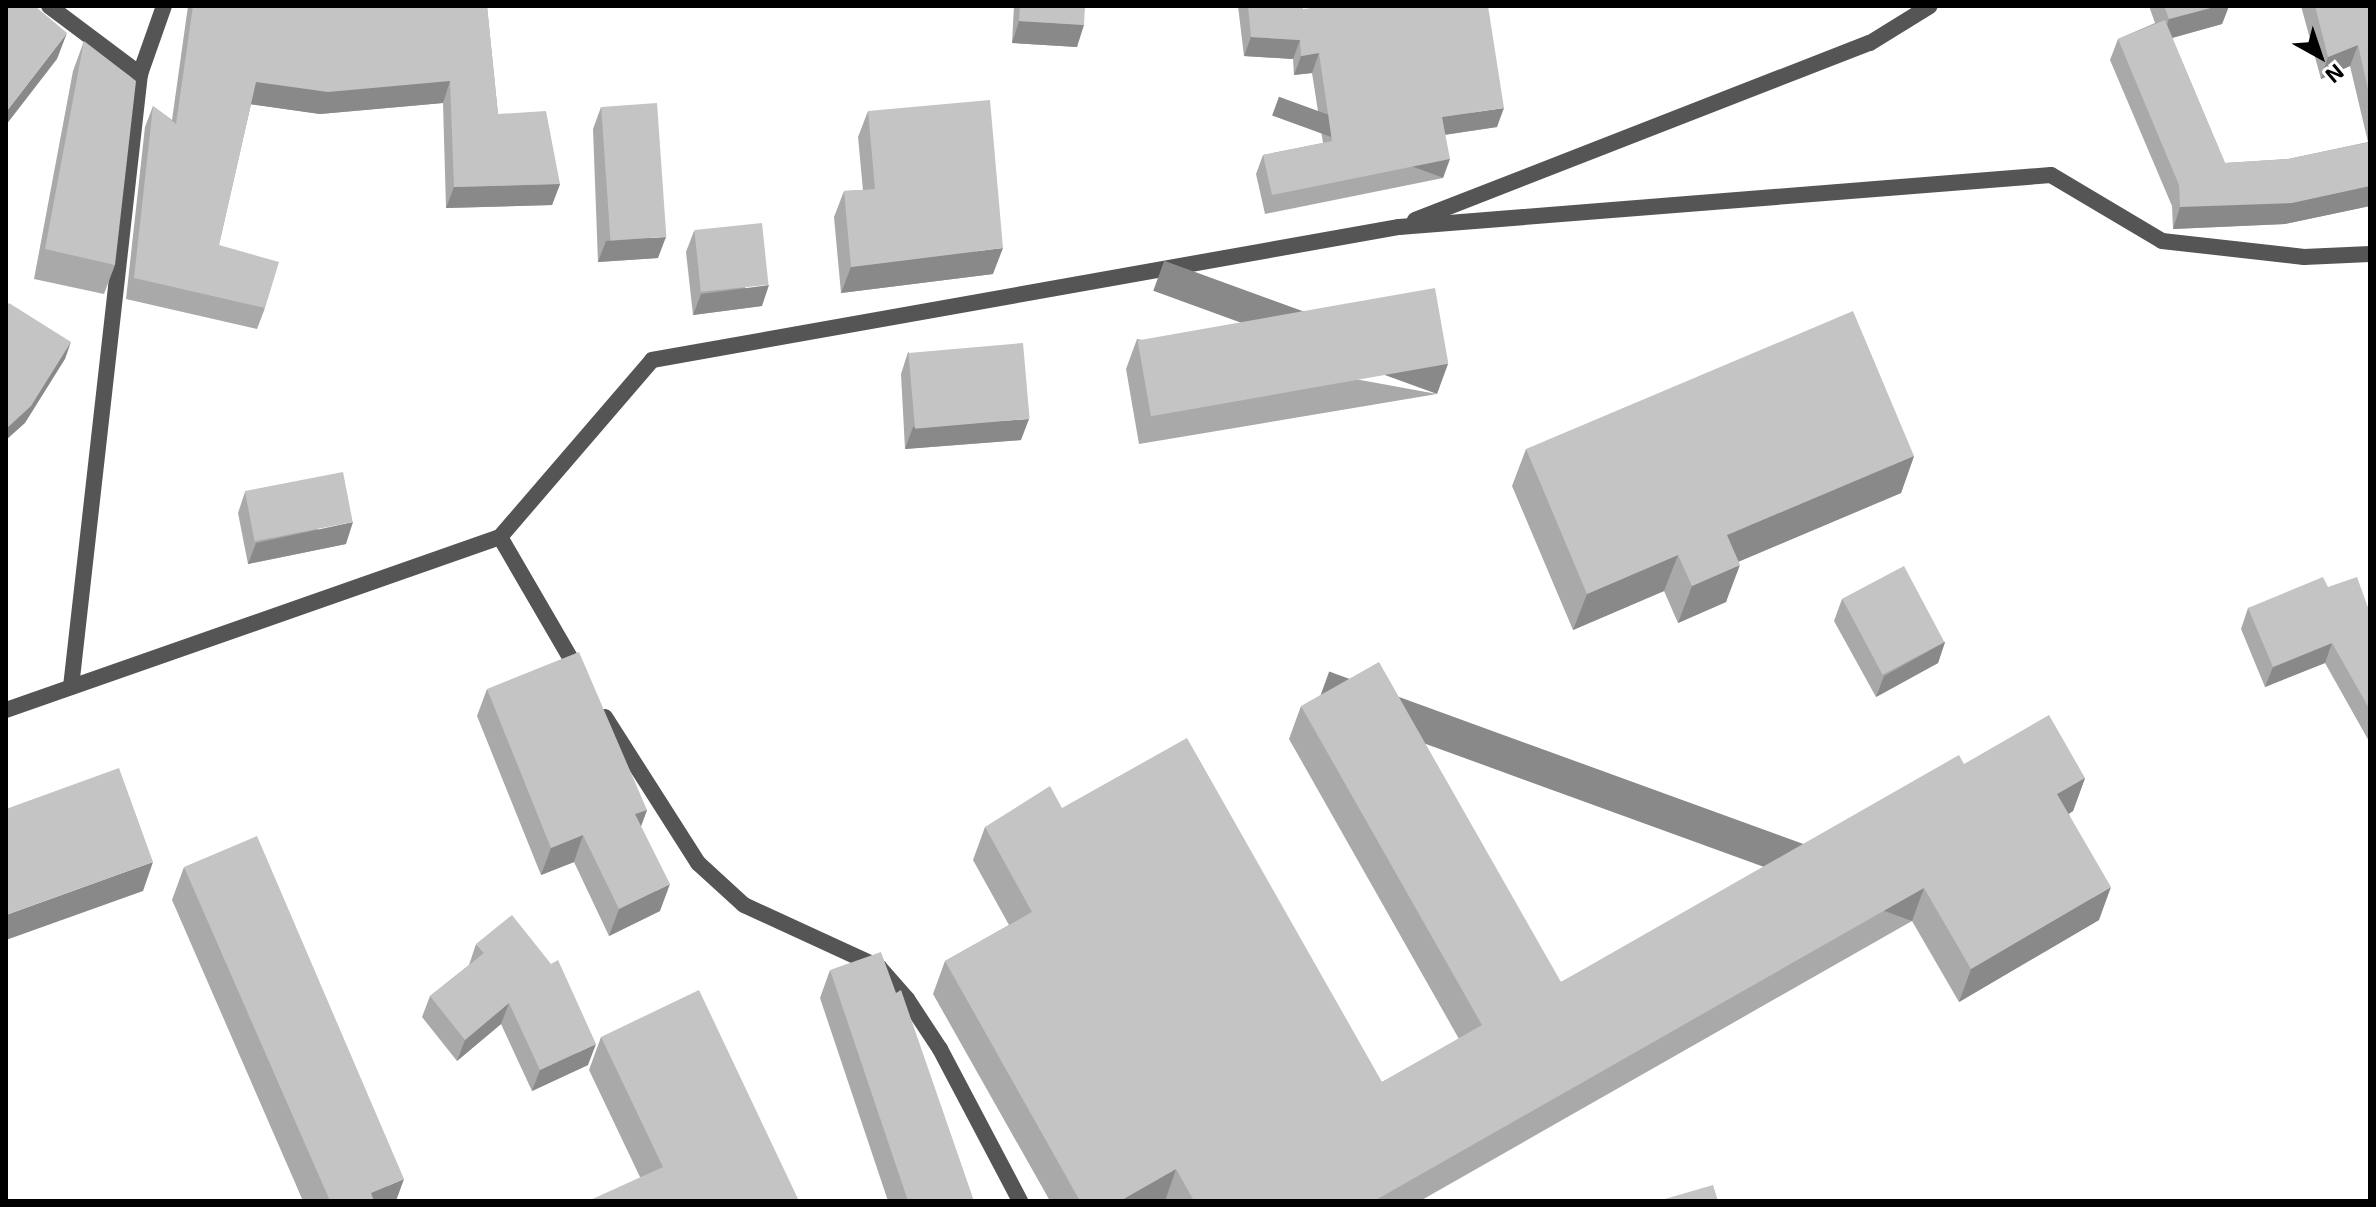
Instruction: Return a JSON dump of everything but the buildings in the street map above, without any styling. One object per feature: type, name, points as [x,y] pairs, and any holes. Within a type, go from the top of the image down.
[{"type":"street","points":[[49,6],[140,74]]},
{"type":"street","points":[[71,687],[140,74],[164,6]]},
{"type":"street","points":[[1399,227],[1870,43],[1930,6]]},
{"type":"street","points":[[6,710],[500,537],[652,360],[1399,227],[2051,175],[2162,241],[2304,257],[2370,254]]},
{"type":"street","points":[[500,537],[647,791],[698,863],[744,905],[879,967],[898,988],[940,1049],[1020,1201]]}]
